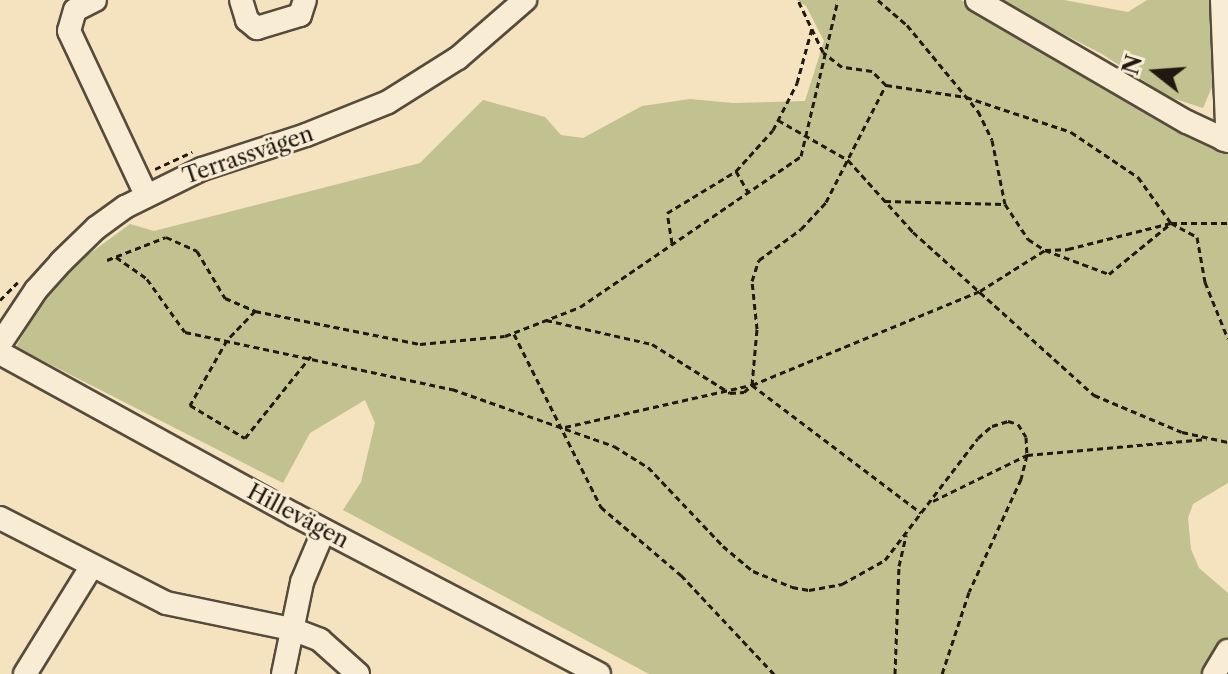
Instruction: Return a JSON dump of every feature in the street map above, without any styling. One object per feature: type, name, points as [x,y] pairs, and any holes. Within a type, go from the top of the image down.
[{"type":"street","points":[[95,0],[75,10],[69,31],[146,195]]},
{"type":"street","points":[[241,0],[247,20],[257,28],[300,15],[305,0]]},
{"type":"street","name":"Terrassvägen","points":[[0,344],[36,290],[107,219],[146,195],[202,169],[306,135],[388,102],[458,58],[525,0]]},
{"type":"street","points":[[977,0],[1187,122],[1226,140],[1222,0]]},
{"type":"street","name":"Hillevägen","points":[[0,353],[572,668],[599,674]]},
{"type":"street","points":[[0,518],[166,603],[292,629],[330,646],[358,674]]},
{"type":"street","points":[[283,674],[302,582],[324,530]]},
{"type":"street","points":[[25,674],[91,567]]},
{"type":"street","points":[[1214,674],[1228,651]]},
{"type":"path","points":[[798,0],[825,54],[842,67],[872,71],[886,85],[966,97],[1071,132],[1138,177],[1171,223],[1197,237],[1205,282],[1228,339]]},
{"type":"path","points":[[107,260],[166,237],[197,251],[225,298],[255,311],[420,344],[505,336],[580,307],[801,156],[838,0]]},
{"type":"path","points":[[878,0],[907,25],[966,97],[992,140],[1005,204],[1028,239],[1045,250],[1109,274],[1171,223]]},
{"type":"path","points":[[672,244],[667,213],[736,171],[778,120],[797,83],[812,28]]},
{"type":"path","points":[[546,320],[652,344],[730,393],[744,392],[752,385],[756,369],[757,329],[752,281],[759,260],[801,229],[826,202],[886,85]]},
{"type":"path","points":[[778,120],[848,160],[913,232],[1094,395],[1182,432],[1228,442]]},
{"type":"path","points":[[736,171],[748,193]]},
{"type":"path","points":[[884,201],[1005,204]]},
{"type":"path","points":[[562,427],[752,385],[980,291],[1045,250],[1068,249],[1171,223],[1228,223]]},
{"type":"path","points":[[116,257],[147,279],[185,332],[311,356],[350,369],[452,389],[614,446],[648,467],[723,546],[753,571],[792,587],[809,590],[842,584],[885,560],[978,438],[992,426],[1008,421],[1018,424],[1026,437],[1027,455],[1021,479],[969,592],[942,674]]},
{"type":"path","points":[[255,311],[227,340],[190,405],[245,438],[311,356]]},
{"type":"path","points":[[514,334],[601,507],[681,575],[774,674]]},
{"type":"path","points":[[752,385],[921,513]]},
{"type":"path","points":[[929,502],[1027,455],[1213,438]]},
{"type":"path","points":[[895,674],[899,566],[906,533]]},
{"type":"green space","points":[[797,0],[961,0],[1152,111],[1228,150],[1228,483],[1193,504],[1188,518],[1191,549],[1199,568],[1228,593],[1228,662],[1221,674],[649,674],[343,510],[361,482],[375,423],[365,400],[310,433],[283,483],[16,347],[43,299],[74,265],[130,224],[154,231],[420,163],[483,100],[545,117],[561,135],[583,138],[642,106],[690,99],[733,103],[805,101],[824,41],[806,6]]},
{"type":"green space","points":[[998,0],[1064,0],[1128,12],[1147,0],[1211,0],[1215,80],[1203,108],[1169,97],[1102,54]]}]
